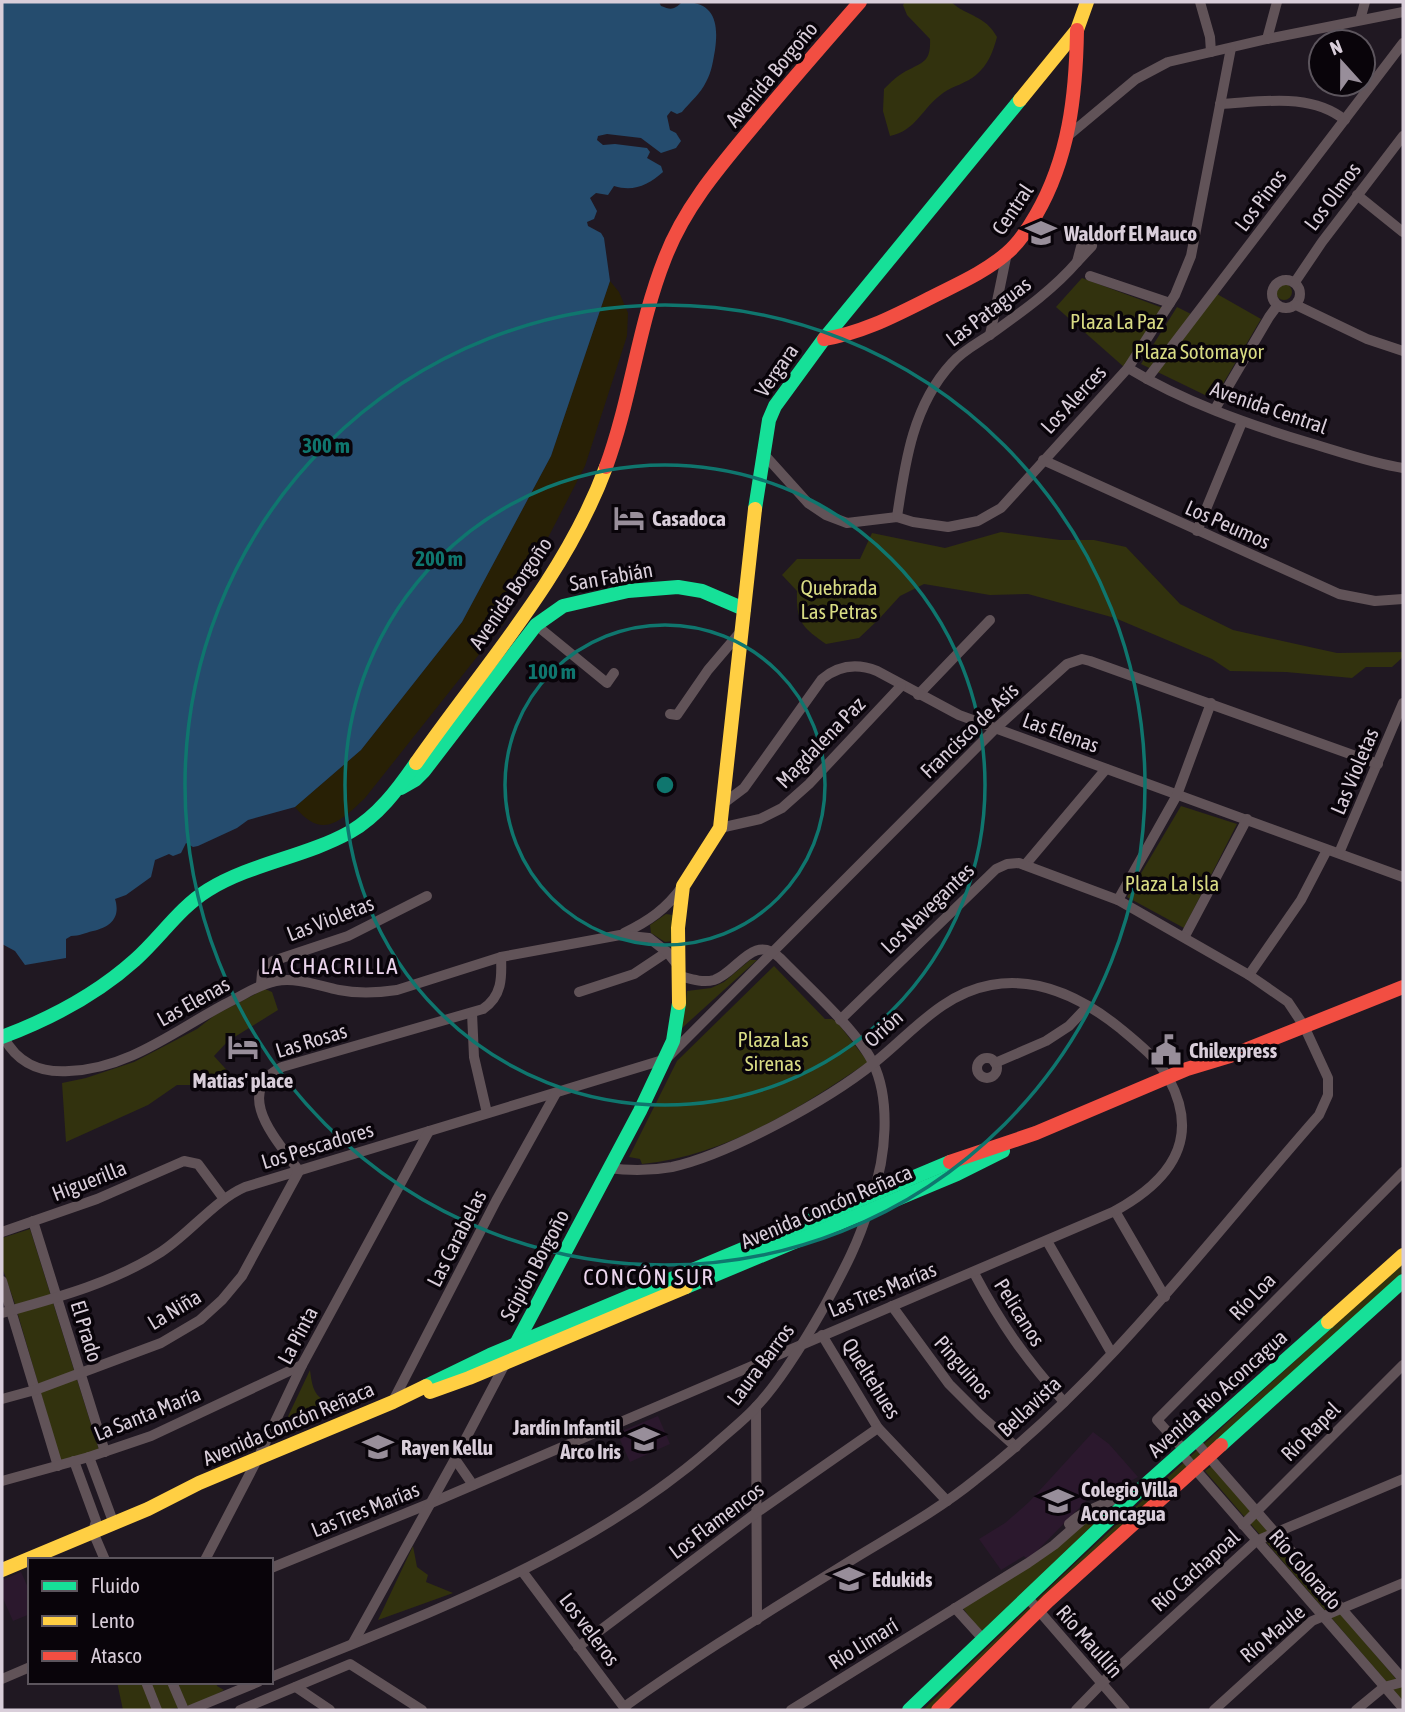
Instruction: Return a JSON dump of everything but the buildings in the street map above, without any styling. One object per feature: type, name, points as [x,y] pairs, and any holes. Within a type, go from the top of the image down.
[{"type":"main road","name":"Avenida Borgoño","points":[[3,1036],[52,1017],[102,988],[135,960],[185,908],[214,886],[242,872],[324,845],[347,834],[369,819],[396,789],[508,639],[547,580],[586,511],[601,480],[622,419],[659,275],[669,246],[686,214],[732,152],[860,2]]},
{"type":"main road","name":"Vergara","points":[[684,886],[720,828],[762,452],[775,405],[824,339],[1077,30],[1087,2]]},
{"type":"main road","name":"Central","points":[[824,339],[876,326],[972,277],[1007,253],[1030,225],[1049,194],[1068,136],[1077,75],[1077,30]]},
{"type":"main road","name":"San Fabián","points":[[396,789],[409,784],[424,771],[536,625],[553,612],[572,603],[628,591],[660,588],[695,589],[744,609]]},
{"type":"main road","name":"Scipión Borgoño","points":[[516,1344],[666,1059],[678,1020],[678,928],[684,886]]},
{"type":"main road","name":"Avenida Concón Reñaca","points":[[1302,1022],[1403,976]]},
{"type":"main road","name":"Avenida Concón Reñaca","points":[[2,1560],[148,1509],[199,1483],[393,1402],[451,1372],[516,1344],[948,1163],[1036,1133],[1188,1069],[1237,1044],[1403,987]]},
{"type":"main road","name":"Avenida Concón Reñaca","points":[[393,1402],[436,1390],[506,1362],[868,1211],[977,1165],[1036,1133]]},
{"type":"main road","name":"Avenida Río Aconcagua","points":[[909,1710],[1144,1486],[1403,1255]]},
{"type":"main road","name":"Avenida Río Aconcagua","points":[[938,1710],[1038,1610],[1403,1281]]},
{"type":"main road","name":"Avenida Concón Reñaca","points":[[2,1570],[94,1527]]},
{"type":"street","points":[[1200,2],[1210,37],[1211,52]]},
{"type":"street","points":[[1267,39],[1277,2]]},
{"type":"street","points":[[1360,20],[1365,2]]},
{"type":"street","points":[[1068,136],[1147,72],[1179,59],[1403,12]]},
{"type":"street","name":"Los Pinos","points":[[1147,379],[1403,43]]},
{"type":"street","name":"Los Alerces","points":[[762,452],[808,503],[826,515],[848,523],[897,517],[948,527],[978,521],[1007,503],[1042,460],[1128,368],[1182,282],[1191,256],[1231,48]]},
{"type":"street","points":[[1220,104],[1308,102],[1327,108],[1345,120]]},
{"type":"street","name":"Los Olmos","points":[[1214,409],[1277,306],[1271,294],[1274,285],[1281,280],[1294,282],[1403,135]]},
{"type":"street","points":[[1357,195],[1403,232]]},
{"type":"street","points":[[990,335],[1007,253]]},
{"type":"street","name":"Las Pataguas","points":[[897,517],[904,469],[921,411],[932,389],[953,361],[990,335],[1077,262]]},
{"type":"street","points":[[1090,276],[1170,303]]},
{"type":"street","points":[[1294,282],[1301,293],[1296,305]]},
{"type":"street","points":[[1277,306],[1287,308],[1296,305],[1367,339],[1403,351]]},
{"type":"street","name":"Avenida Central","points":[[1128,368],[1242,422],[1379,464],[1403,468]]},
{"type":"street","points":[[1197,531],[1242,422]]},
{"type":"street","name":"Los Peumos","points":[[1042,460],[1339,594],[1375,601],[1403,599]]},
{"type":"street","points":[[918,695],[990,620]]},
{"type":"street","points":[[536,625],[607,683],[614,673]]},
{"type":"street","points":[[670,714],[677,715],[708,670],[742,629]]},
{"type":"street","name":"Francisco de Asís","points":[[666,1059],[995,729],[1068,664],[1083,659],[1378,764]]},
{"type":"street","name":"Las Elenas","points":[[724,803],[744,788],[795,715],[828,674],[848,666],[863,666],[959,715],[1403,877]]},
{"type":"street","name":"Magdalena Paz","points":[[720,828],[760,819],[782,808],[901,686]]},
{"type":"street","points":[[1118,900],[1177,795],[1211,703]]},
{"type":"street","name":"Las Violetas","points":[[1339,853],[1403,705]]},
{"type":"street","points":[[1107,769],[1025,865],[1118,900],[1185,936],[1288,1002],[1302,1022]]},
{"type":"street","points":[[1185,936],[1247,819]]},
{"type":"street","points":[[1249,975],[1301,900],[1327,850]]},
{"type":"street","name":"Los Navegantes","points":[[840,1020],[996,869],[1013,863],[1025,865]]},
{"type":"street","name":"Las Elenas","points":[[620,935],[656,916],[684,886]]},
{"type":"street","name":"Las Violetas","points":[[261,985],[262,973],[273,961],[348,936],[427,896]]},
{"type":"street","name":"Las Elenas","points":[[3,1036],[13,1052],[36,1068],[56,1072],[88,1070],[114,1064],[134,1055],[261,985],[285,980],[360,993],[397,990],[501,957],[620,935],[649,938],[667,952],[680,972]]},
{"type":"street","points":[[680,972],[700,981],[714,980],[753,951],[774,952]]},
{"type":"street","points":[[579,992],[634,974],[667,952]]},
{"type":"street","name":"Laura Barros","points":[[273,1676],[465,1598],[598,1530],[689,1466],[756,1407],[802,1343],[847,1265],[868,1211],[882,1159],[884,1128],[881,1095],[873,1063],[840,1020],[774,952]]},
{"type":"street","name":"Las Rosas","points":[[299,1171],[272,1132],[259,1105],[260,1088],[267,1076],[282,1067],[483,1009],[497,995],[501,983],[501,957]]},
{"type":"street","name":"Orión","points":[[608,1168],[658,1169],[690,1162],[751,1136],[806,1107],[873,1063],[943,1004],[988,985],[1040,985],[1065,993],[1131,1037],[1168,1077]]},
{"type":"street","points":[[995,1063],[1046,1041],[1069,1027],[1088,1006]]},
{"type":"street","points":[[472,1013],[474,1056],[487,1113]]},
{"type":"street","name":"Bellavista","points":[[625,1709],[757,1619],[947,1501],[1016,1447],[1064,1402],[1165,1297],[1323,1109],[1328,1095],[1328,1078],[1302,1022]]},
{"type":"street","name":"Los Pescadores","points":[[6,1312],[57,1297],[141,1264],[184,1235],[224,1199],[245,1187],[666,1059]]},
{"type":"street","name":"Las Tres Marías","points":[[273,1567],[974,1273],[1138,1199],[1155,1185],[1178,1151],[1182,1118],[1168,1077]]},
{"type":"street","name":"Las Carabelas","points":[[393,1402],[496,1201],[556,1093]]},
{"type":"street","name":"La Pinta","points":[[206,1558],[302,1365],[429,1131]]},
{"type":"street","name":"Higuerilla","points":[[2,1232],[97,1199],[178,1163],[189,1161],[202,1169],[224,1199]]},
{"type":"street","name":"La Niña","points":[[2,1399],[81,1374],[174,1336],[212,1311],[242,1276],[299,1171]]},
{"type":"street","name":"Río Loa","points":[[1187,1448],[1157,1420],[1403,1172]]},
{"type":"street","points":[[1115,1211],[1165,1297]]},
{"type":"street","name":"El Prado","points":[[33,1221],[105,1452]]},
{"type":"street","points":[[1047,1241],[1111,1352]]},
{"type":"street","name":"Pelicanos","points":[[974,1273],[999,1320],[1018,1348],[1064,1402]]},
{"type":"street","points":[[2,1281],[6,1312],[35,1390],[58,1466]]},
{"type":"street","name":"Pinguinos","points":[[892,1306],[949,1384],[1016,1447]]},
{"type":"street","name":"Queltehues","points":[[822,1335],[878,1428],[947,1501]]},
{"type":"street","name":"Scipión Borgoño","points":[[352,1643],[455,1460],[516,1344]]},
{"type":"street","name":"La Santa María","points":[[2,1480],[89,1457],[151,1436],[302,1365]]},
{"type":"street","name":"Río Rapel","points":[[1243,1525],[1403,1366]]},
{"type":"street","points":[[756,1407],[757,1619]]},
{"type":"street","name":"Los Flamencos","points":[[578,1647],[756,1513],[878,1428]]},
{"type":"street","name":"Río Colorado","points":[[1187,1448],[1208,1455],[1403,1680]]},
{"type":"street","name":"Río Colorado","points":[[1187,1448],[1194,1468],[1403,1708]]},
{"type":"street","points":[[89,1457],[112,1520]]},
{"type":"street","points":[[455,1460],[473,1485]]},
{"type":"street","points":[[74,1461],[104,1558]]},
{"type":"street","name":"Río Cachapoal","points":[[1076,1710],[1256,1541],[1403,1479]]},
{"type":"street","name":"Río Limarí","points":[[791,1710],[1028,1563],[1054,1545],[1096,1508],[1144,1486]]},
{"type":"street","name":"Los veleros","points":[[522,1571],[625,1709]]},
{"type":"street","name":"Río Maule","points":[[1214,1710],[1312,1621],[1403,1583]]},
{"type":"street","name":"Río Maullín","points":[[1027,1597],[1125,1710]]},
{"type":"street","points":[[955,1608],[983,1639]]},
{"type":"street","points":[[240,1710],[350,1664],[422,1710]]},
{"type":"street","points":[[2,1679],[28,1668]]},
{"type":"street","points":[[1356,1710],[1384,1687],[1403,1680]]},
{"type":"street","points":[[147,1684],[157,1710]]},
{"type":"street","points":[[173,1684],[184,1710]]},
{"type":"street","points":[[190,1710],[253,1684]]},
{"type":"street","points":[[296,1687],[330,1710]]},
{"type":"shaded area","name":"Jardín Infantil Arco Iris","points":[[658,1416],[670,1444],[630,1462],[617,1433]]},
{"type":"shaded area","name":"Colegio Villa Aconcagua","points":[[1093,1432],[1109,1444],[1138,1477],[1104,1495],[1087,1500],[1033,1555],[1027,1559],[1024,1556],[1001,1570],[979,1539],[1005,1523],[1029,1502]]},
{"type":"shaded area","points":[[21,1572],[28,1588],[28,1615],[13,1621],[2,1596],[2,1580]]},
{"type":"green space","points":[[905,2],[951,2],[982,20],[997,37],[990,58],[976,75],[943,93],[913,124],[890,136],[883,111],[884,89],[900,75],[925,60],[930,46],[930,39],[907,15],[903,5]]},
{"type":"green space","name":"Plaza La Paz","points":[[1082,278],[1163,308],[1124,367],[1056,307]]},
{"type":"green space","points":[[1281,284],[1287,284],[1292,292],[1290,298],[1281,300],[1276,295],[1276,289]]},
{"type":"green space","name":"Plaza Sotomayor","points":[[1217,294],[1261,319],[1217,394],[1209,397],[1141,364],[1177,307],[1191,314]]},
{"type":"green space","name":"Quebrada Las Petras","points":[[1001,532],[1060,540],[1094,540],[1126,547],[1180,604],[1233,630],[1337,653],[1403,652],[1403,657],[1392,667],[1366,667],[1352,678],[1286,672],[1230,671],[1212,659],[1115,618],[1028,594],[990,595],[924,584],[900,596],[859,638],[826,644],[802,623],[797,591],[782,575],[797,559],[860,559],[872,533],[945,548]]},
{"type":"green space","name":"Plaza La Isla","points":[[1181,806],[1237,824],[1184,928],[1127,897]]},
{"type":"green space","points":[[666,914],[673,915],[673,941],[665,942],[651,933],[650,925]]},
{"type":"green space","points":[[750,960],[757,960],[682,1028],[687,991],[711,988],[724,982]]},
{"type":"green space","name":"Plaza Las Sirenas","points":[[774,966],[825,1019],[837,1022],[868,1062],[816,1096],[732,1140],[673,1159],[642,1164],[640,1159],[629,1157],[677,1061]]},
{"type":"green space","points":[[265,989],[272,992],[278,1010],[228,1041],[214,1056],[233,1077],[216,1090],[196,1085],[177,1085],[148,1105],[66,1142],[62,1083],[134,1062]]},
{"type":"green space","points":[[30,1229],[99,1450],[61,1462],[2,1267],[2,1238]]},
{"type":"green space","points":[[1403,1264],[1403,1272],[1036,1604],[930,1710],[923,1710],[1160,1484]]},
{"type":"green space","points":[[310,1370],[317,1395],[341,1405],[284,1431],[283,1427]]},
{"type":"green space","points":[[1213,1465],[1403,1687],[1403,1701],[1205,1471]]},
{"type":"green space","points":[[1112,1510],[981,1632],[962,1607],[1092,1516]]},
{"type":"green space","points":[[413,1546],[417,1567],[428,1575],[426,1582],[453,1593],[378,1620]]},
{"type":"green space","points":[[117,1684],[216,1684],[224,1690],[187,1706],[123,1710]]},
{"type":"sand","points":[[610,281],[619,292],[628,313],[627,336],[585,466],[504,623],[365,798],[331,824],[314,823],[295,807],[361,750],[462,622],[551,456]]},
{"type":"water","points":[[2,2],[659,2],[661,6],[670,9],[682,2],[708,9],[715,22],[716,31],[712,66],[704,86],[682,112],[677,114],[671,111],[667,116],[670,130],[676,133],[681,141],[676,148],[661,153],[641,138],[607,134],[598,136],[597,140],[603,145],[647,148],[650,152],[647,158],[661,166],[663,172],[640,186],[614,186],[608,195],[596,193],[590,198],[597,211],[594,219],[587,222],[588,226],[601,233],[604,238],[610,281],[551,456],[462,622],[361,750],[295,807],[248,820],[198,846],[193,847],[186,843],[181,853],[173,856],[169,854],[155,860],[151,877],[126,895],[115,899],[113,921],[99,929],[66,939],[66,958],[25,965],[15,951],[2,944]]},
{"type":"traffic: fast","points":[[755,509],[769,420],[775,406],[824,339],[1020,100]]},
{"type":"traffic: fast","points":[[401,788],[424,771],[536,625],[563,606],[628,591],[678,587],[702,591],[744,609]]},
{"type":"traffic: fast","points":[[2,1037],[55,1014],[105,984],[135,960],[188,905],[208,890],[242,873],[333,841],[360,826],[387,801],[416,763]]},
{"type":"traffic: fast","points":[[516,1344],[640,1111],[673,1041],[679,1003]]},
{"type":"traffic: fast","points":[[686,1287],[957,1174],[1003,1151]]},
{"type":"traffic: fast","points":[[426,1386],[490,1355],[950,1162]]},
{"type":"traffic: fast","points":[[1221,1445],[1403,1281]]},
{"type":"traffic: fast","points":[[909,1710],[1144,1486],[1328,1322]]},
{"type":"traffic: slow","points":[[1020,100],[1077,30],[1087,2]]},
{"type":"traffic: slow","points":[[416,763],[546,584],[589,508],[606,467]]},
{"type":"traffic: slow","points":[[679,1003],[678,928],[683,886],[720,828],[755,509]]},
{"type":"traffic: slow","points":[[1328,1322],[1403,1255]]},
{"type":"traffic: slow","points":[[430,1392],[686,1287]]},
{"type":"traffic: slow","points":[[31,1558],[426,1386]]},
{"type":"traffic: slow","points":[[2,1570],[28,1559]]},
{"type":"traffic: jam","points":[[606,467],[656,284],[673,239],[693,204],[730,154],[860,2]]},
{"type":"traffic: jam","points":[[824,339],[852,333],[877,323],[959,284],[998,260],[1019,240],[1047,193],[1063,149],[1075,79],[1077,30]]},
{"type":"traffic: jam","points":[[950,1162],[1036,1133],[1187,1069],[1230,1056],[1403,987]]},
{"type":"traffic: jam","points":[[938,1710],[1048,1601],[1221,1445]]},
{"type":"place","name":"Waldorf El Mauco","points":[[1041,233]]},
{"type":"place","name":"Casadoca","points":[[629,518]]},
{"type":"place","name":"Matias' place","points":[[243,1047]]},
{"type":"place","name":"Chilexpress","points":[[1166,1050]]},
{"type":"place","name":"Jardín Infantil Arco Iris","points":[[644,1439]]},
{"type":"place","name":"Rayen Kellu","points":[[378,1447]]},
{"type":"place","name":"Colegio Villa Aconcagua","points":[[1058,1501]]},
{"type":"place","name":"Edukids","points":[[849,1579]]},
{"type":"district","name":"LA CHACRILLA","points":[[330,966]]},
{"type":"district","name":"CONCÓN SUR","points":[[649,1277]]}]
